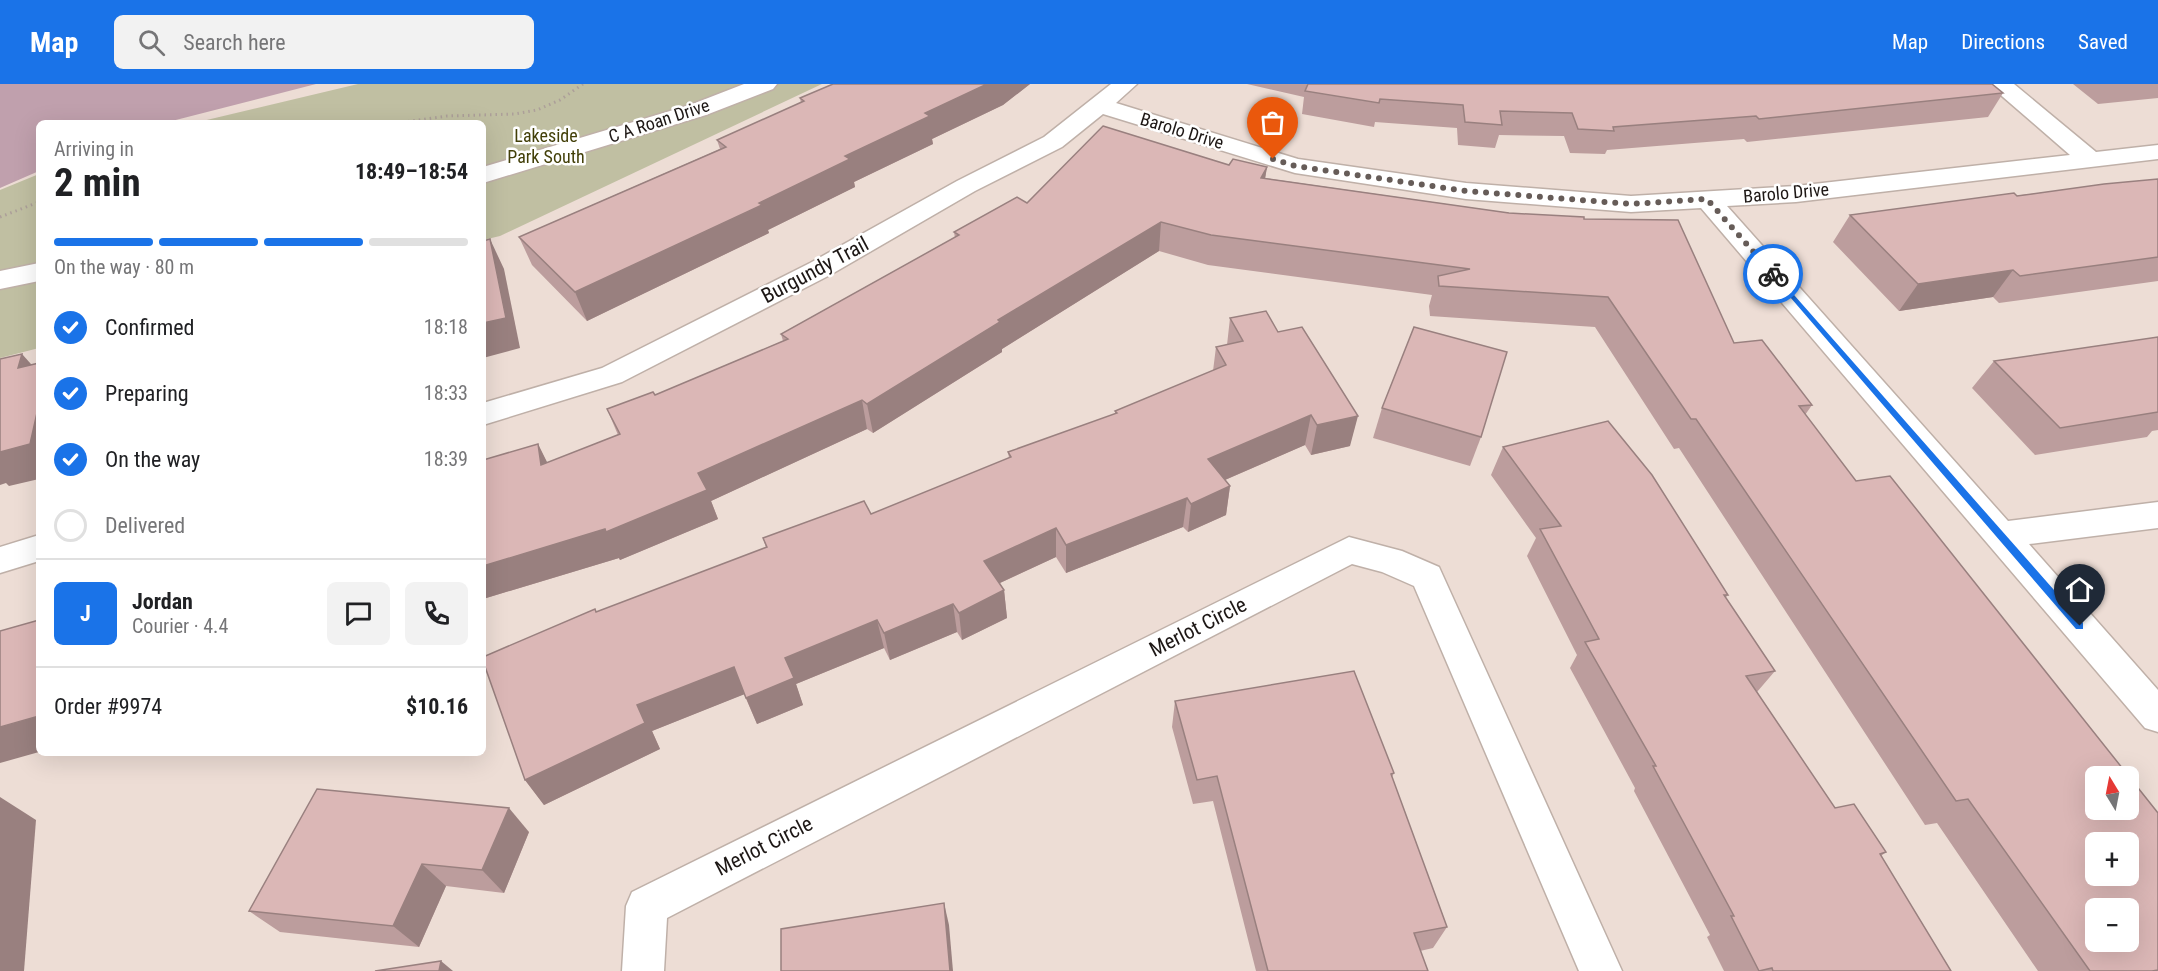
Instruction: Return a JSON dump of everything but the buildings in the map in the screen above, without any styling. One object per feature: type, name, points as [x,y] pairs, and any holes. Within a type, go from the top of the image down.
[{"type":"street","name":"C A Roan Drive","points":[[486,174],[698,110],[765,84]]},
{"type":"street","name":"Burgundy Trail","points":[[486,413],[612,375],[820,269],[966,186],[1053,142],[1125,84]]},
{"type":"street","points":[[2000,84],[2091,160]]},
{"type":"street","name":"Barolo Drive","points":[[1099,105],[1295,166],[1466,191],[1631,204],[1796,194],[2158,152]]},
{"type":"street","points":[[1707,199],[2158,716]]},
{"type":"street","points":[[0,280],[36,273]]},
{"type":"street","points":[[2002,535],[2158,515]]},
{"type":"street","points":[[0,560],[36,549]]},
{"type":"street","name":"Merlot Circle","points":[[643,971],[647,906],[1349,550],[1390,560],[1427,577],[1601,971]]},
{"type":"path","points":[[413,120],[435,116],[521,115],[560,101],[583,84]]},
{"type":"path","points":[[0,217],[36,203]]},
{"type":"green space","name":"Lakeside Park South","points":[[358,84],[822,84],[500,236],[486,239],[486,120],[207,120]]},
{"type":"green space","points":[[36,175],[36,349],[0,358],[0,190]]},
{"type":"shaded area","points":[[0,84],[316,84],[176,120],[36,120],[36,172],[0,188]]},
{"type":"way so far","points":[[1273,159],[1295,166],[1466,191],[1631,204],[1707,199],[1773,274]]},
{"type":"route","points":[[1773,274],[2080,626]]}]
